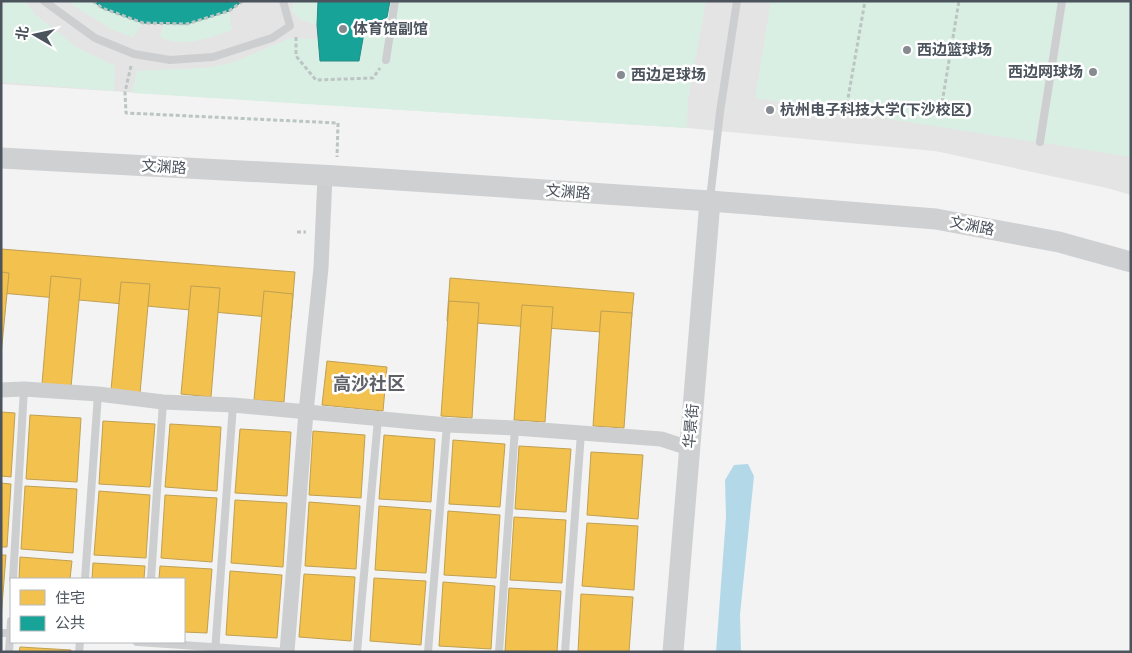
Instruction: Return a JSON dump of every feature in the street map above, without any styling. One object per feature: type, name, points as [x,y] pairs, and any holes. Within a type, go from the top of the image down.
[{"type":"main road","name":"文渊路","points":[[1,158],[325,176],[710,201],[936,219],[1059,242],[1131,262]]},
{"type":"main road","name":"华景街","points":[[673,652],[710,201]]},
{"type":"street","points":[[287,652],[306,412],[321,268],[325,176]]},
{"type":"street","points":[[1,390],[24,389],[98,394],[163,402],[232,405],[447,425],[660,439],[689,448]]},
{"type":"lane","points":[[44,1],[95,38],[134,54],[170,60],[213,57],[272,38],[290,26],[283,1]]},
{"type":"lane","points":[[386,60],[396,1]]},
{"type":"lane","points":[[710,201],[720,112],[737,1]]},
{"type":"lane","points":[[1040,142],[1062,1]]},
{"type":"lane","points":[[14,578],[24,389]]},
{"type":"lane","points":[[85,578],[98,394]]},
{"type":"lane","points":[[151,578],[163,402]]},
{"type":"lane","points":[[215,649],[232,405]]},
{"type":"lane","points":[[357,652],[378,419]]},
{"type":"lane","points":[[428,652],[447,425]]},
{"type":"lane","points":[[499,652],[515,428]]},
{"type":"lane","points":[[565,652],[581,433]]},
{"type":"lane","points":[[157,643],[215,649],[287,652]]},
{"type":"path","points":[[93,1],[102,8],[143,23],[187,24],[229,11],[243,1]]},
{"type":"path","points":[[847,104],[865,1]]},
{"type":"path","points":[[940,115],[959,1]]},
{"type":"path","points":[[290,26],[296,33],[296,56],[316,80],[373,78],[386,60]]},
{"type":"path","points":[[134,54],[124,92],[126,113],[338,123]]},
{"type":"shaded area","name":"杭州电子科技大学(下沙校区)","points":[[1,1],[1131,1],[1131,195],[1107,188],[935,151],[687,128],[1,84]]},
{"type":"green space","points":[[8,1],[25,1],[36,15],[78,48],[115,66],[114,91],[1,82],[1,7]]},
{"type":"green space","points":[[73,1],[93,1],[102,8],[143,23],[133,37],[111,29],[71,4]]},
{"type":"green space","points":[[293,1],[318,1],[317,25],[301,20],[292,11]]},
{"type":"green space","points":[[390,1],[706,1],[688,100],[687,128],[132,93],[137,71],[205,68],[234,62],[290,38],[318,39],[320,61],[359,61],[364,33],[387,17]]},
{"type":"green space","name":"西边篮球场","points":[[771,1],[1058,1],[1035,142],[755,98]]},
{"type":"green space","name":"西边网球场","points":[[1067,1],[1131,1],[1131,157],[1044,143]]},
{"type":"green space","points":[[229,11],[232,30],[205,39],[185,42],[167,40],[160,36],[164,24],[187,24]]},
{"type":"water","points":[[748,464],[754,476],[740,615],[741,652],[716,652],[726,517],[725,480],[734,465]]},
{"type":"building: 住宅","points":[[1,249],[295,272],[291,319],[1,293]]},
{"type":"building: 住宅","points":[[1,272],[9,273],[1,355]]},
{"type":"building: 住宅","points":[[51,276],[81,279],[71,387],[42,384]]},
{"type":"building: 住宅","points":[[450,278],[634,293],[630,334],[447,321]]},
{"type":"building: 住宅","points":[[121,282],[150,284],[140,393],[111,390]]},
{"type":"building: 住宅","points":[[191,286],[220,288],[211,397],[181,394]]},
{"type":"building: 住宅","points":[[264,291],[293,294],[284,402],[254,400]]},
{"type":"building: 住宅","points":[[449,301],[479,303],[472,418],[441,416]]},
{"type":"building: 住宅","points":[[522,305],[553,307],[545,422],[514,420]]},
{"type":"building: 住宅","points":[[601,311],[632,313],[624,428],[593,426]]},
{"type":"building: 住宅","points":[[327,361],[387,367],[383,411],[322,405]]},
{"type":"building: 住宅","points":[[1,412],[15,413],[11,477],[1,476]]},
{"type":"building: 住宅","points":[[30,415],[81,418],[77,482],[26,479]]},
{"type":"building: 住宅","points":[[103,421],[155,424],[150,487],[99,484]]},
{"type":"building: 住宅","points":[[170,424],[221,427],[217,491],[165,487]]},
{"type":"building: 住宅","points":[[240,429],[291,432],[287,496],[235,493]]},
{"type":"building: 住宅","points":[[313,431],[365,435],[361,498],[309,495]]},
{"type":"building: 住宅","points":[[384,435],[435,439],[431,502],[379,499]]},
{"type":"building: 住宅","points":[[453,440],[505,444],[500,507],[449,504]]},
{"type":"building: 住宅","points":[[519,446],[571,449],[566,512],[515,509]]},
{"type":"building: 住宅","points":[[591,452],[643,455],[638,519],[587,515]]},
{"type":"building: 住宅","points":[[1,483],[11,484],[7,547],[1,547]]},
{"type":"building: 住宅","points":[[25,486],[77,489],[73,553],[21,549]]},
{"type":"building: 住宅","points":[[99,491],[150,495],[146,558],[94,555]]},
{"type":"building: 住宅","points":[[165,495],[217,498],[212,562],[161,558]]},
{"type":"building: 住宅","points":[[235,500],[287,503],[283,567],[231,563]]},
{"type":"building: 住宅","points":[[309,502],[360,506],[356,569],[305,566]]},
{"type":"building: 住宅","points":[[379,506],[431,510],[426,573],[375,570]]},
{"type":"building: 住宅","points":[[448,511],[500,515],[496,578],[444,575]]},
{"type":"building: 住宅","points":[[514,517],[566,520],[562,583],[510,580]]},
{"type":"building: 住宅","points":[[587,523],[638,526],[634,590],[582,586]]},
{"type":"building: 住宅","points":[[1,555],[6,555],[1,619]]},
{"type":"building: 住宅","points":[[20,557],[72,561],[70,578],[19,578]]},
{"type":"building: 住宅","points":[[93,563],[145,566],[144,578],[92,578]]},
{"type":"building: 住宅","points":[[160,566],[212,569],[207,633],[185,632],[185,578],[159,578]]},
{"type":"building: 住宅","points":[[230,571],[282,575],[277,638],[226,635]]},
{"type":"building: 住宅","points":[[304,574],[355,577],[351,641],[299,637]]},
{"type":"building: 住宅","points":[[374,578],[426,581],[421,645],[370,641]]},
{"type":"building: 住宅","points":[[443,582],[495,586],[491,649],[439,646]]},
{"type":"building: 住宅","points":[[509,588],[561,591],[557,652],[505,651]]},
{"type":"building: 住宅","points":[[581,594],[633,597],[629,652],[578,652]]},
{"type":"building: 住宅","points":[[20,647],[71,650],[71,652],[19,652]]},
{"type":"building: 公共","points":[[93,1],[243,1],[229,11],[187,24],[143,23],[102,8]]},
{"type":"building: 公共","name":"体育馆副馆","points":[[318,1],[390,1],[387,17],[364,33],[359,61],[320,61],[317,25]]},
{"type":"place","name":"体育馆副馆","points":[[343,29]]},
{"type":"place","name":"西边篮球场","points":[[907,50]]},
{"type":"place","name":"西边网球场","points":[[1093,72]]},
{"type":"place","name":"西边足球场","points":[[621,75]]},
{"type":"place","name":"杭州电子科技大学(下沙校区)","points":[[770,110]]},
{"type":"district","name":"高沙社区","points":[[369,384]]}]
